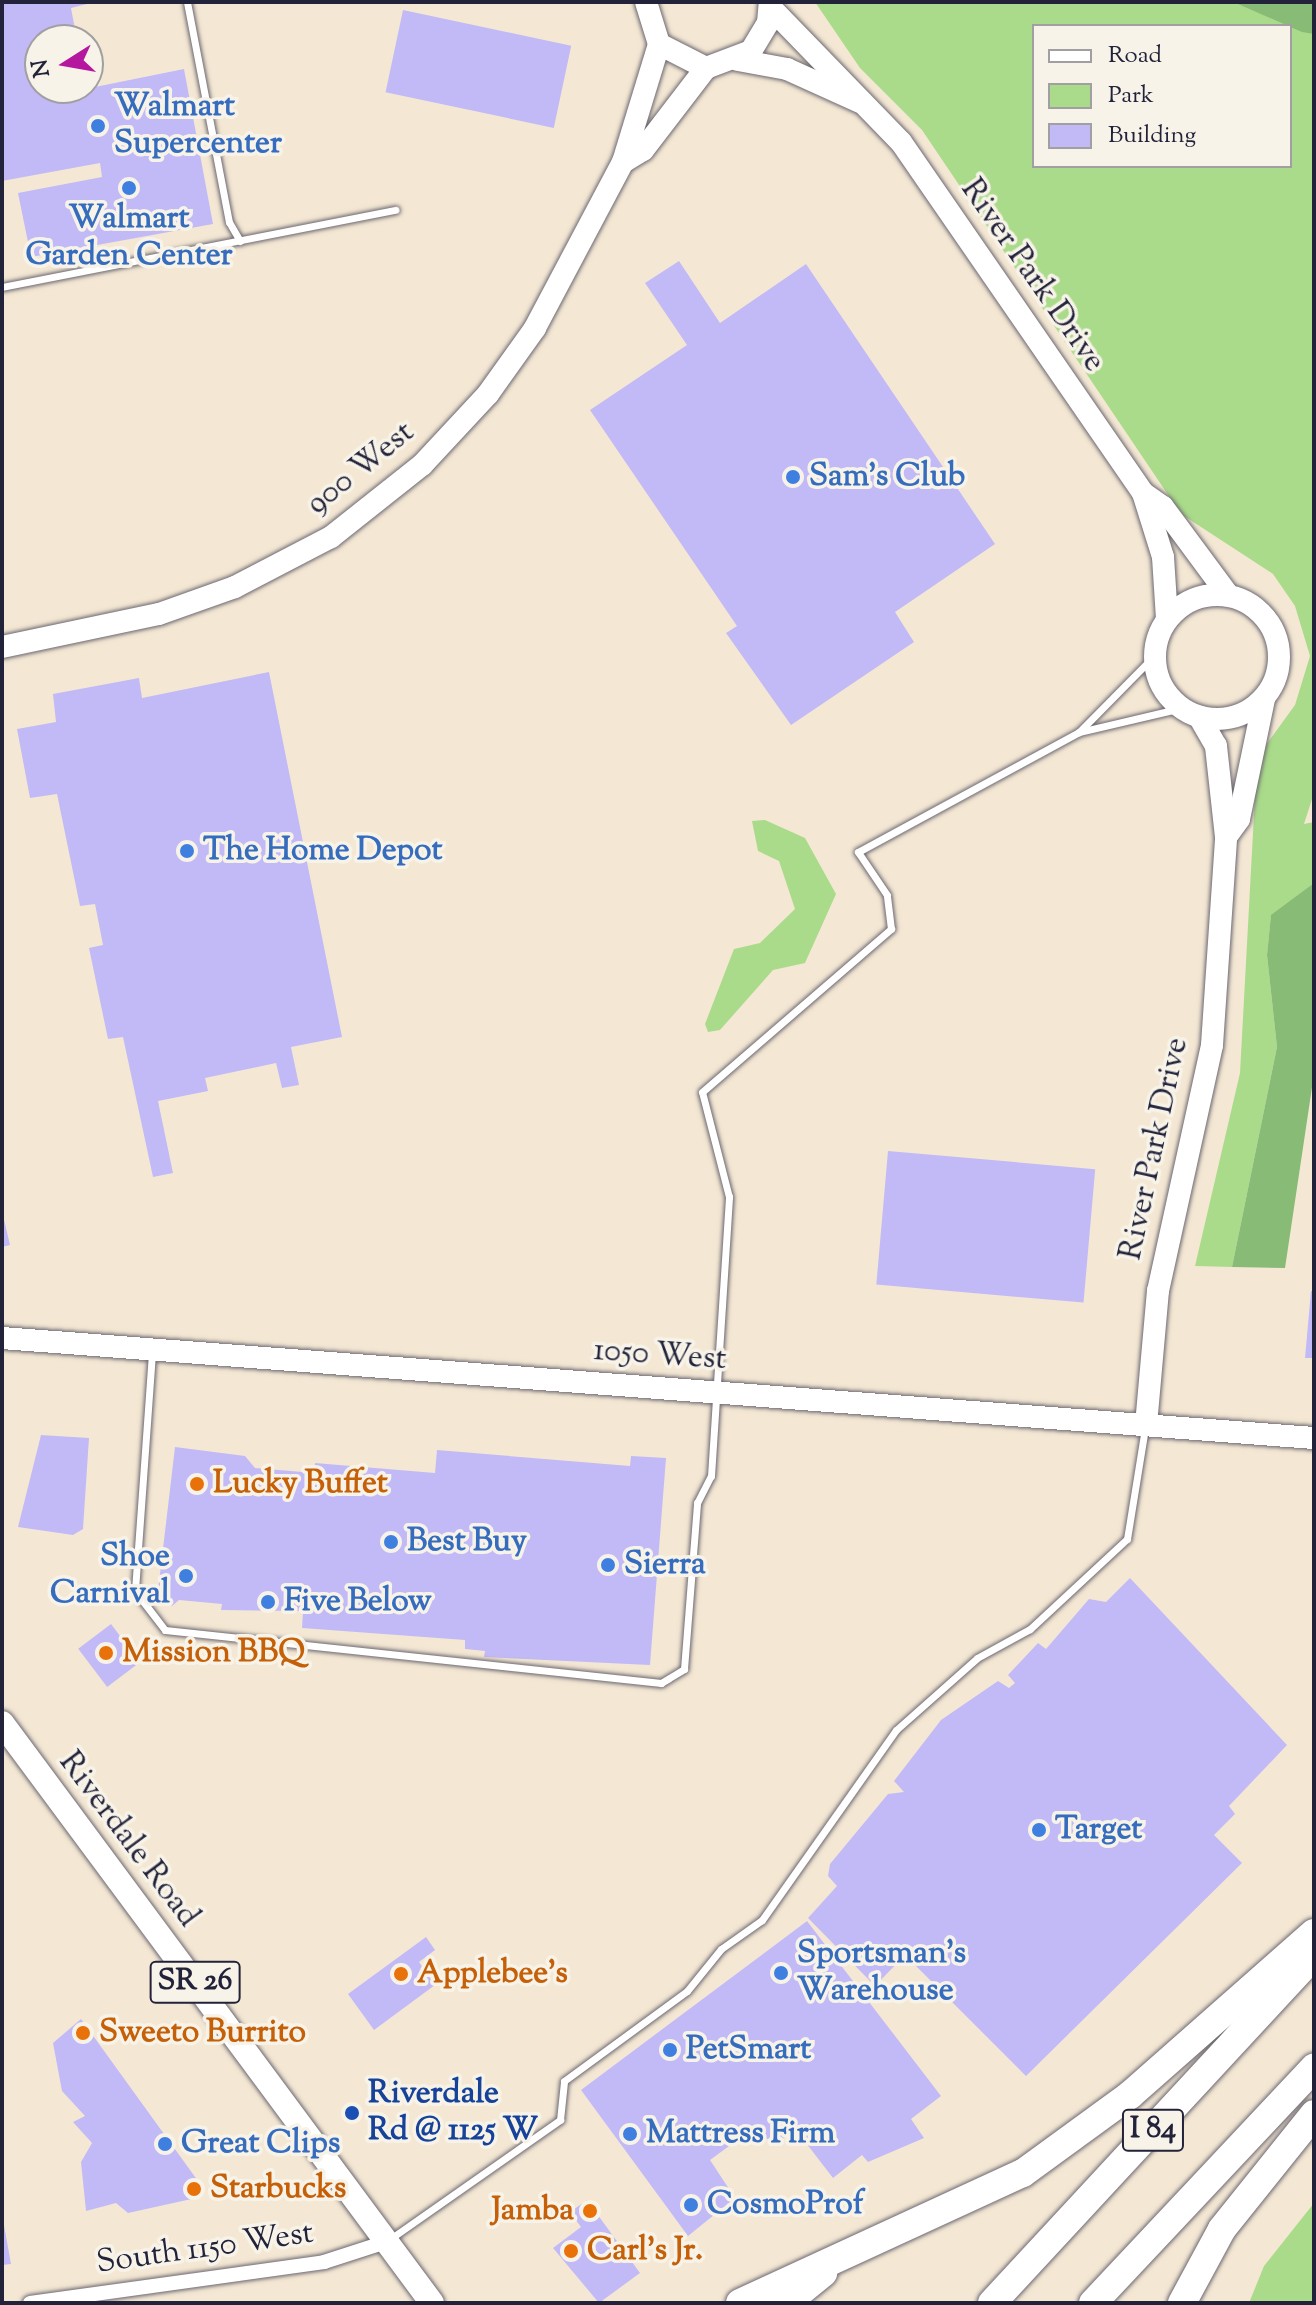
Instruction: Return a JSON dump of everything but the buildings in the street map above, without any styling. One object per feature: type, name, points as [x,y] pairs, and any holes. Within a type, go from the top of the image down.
[{"type":"highway","points":[[740,2303],[1023,2173],[1075,2139],[1314,1933]]},
{"type":"highway","name":"I 84","points":[[992,2303],[1314,1955]]},
{"type":"highway","name":"I 84","points":[[1093,2303],[1314,2068]]},
{"type":"highway","points":[[1182,2303],[1222,2229],[1314,2114]]},
{"type":"highway","points":[[786,2303],[878,2239]]},
{"type":"main road","name":"Riverdale Road","points":[[2,1723],[432,2303]]},
{"type":"street","points":[[624,2],[646,8],[659,44],[706,68],[738,60],[761,38],[770,4]]},
{"type":"street","name":"River Park Drive","points":[[770,4],[901,142],[1143,493],[1163,557],[1167,619]]},
{"type":"street","name":"900 West","points":[[2,647],[214,596],[303,553],[381,501],[454,433],[503,375],[623,162],[659,44]]},
{"type":"street","name":"River Park Drive","points":[[738,60],[787,69],[860,102]]},
{"type":"street","name":"900 West","points":[[623,162],[643,150],[706,68]]},
{"type":"street","name":"River Park Drive","points":[[1143,493],[1163,507],[1228,595]]},
{"type":"street","points":[[1228,595],[1262,612],[1273,628],[1280,665],[1264,699],[1234,718],[1190,712],[1161,685],[1155,655],[1167,619],[1194,598],[1228,595]]},
{"type":"street","name":"River Park Drive","points":[[1226,837],[1239,819],[1264,699]]},
{"type":"street","name":"River Park Drive","points":[[1146,1425],[1158,1291],[1206,1093],[1226,837],[1216,746],[1190,712]]},
{"type":"street","name":"1050 West","points":[[2,1338],[1314,1438]]},
{"type":"street","name":"South 1150 West","points":[[30,2303],[324,2262],[386,2242]]},
{"type":"lane","points":[[187,2],[229,222],[240,241]]},
{"type":"lane","points":[[2,287],[396,210]]},
{"type":"lane","points":[[152,1350],[135,1591],[165,1630],[661,1683],[684,1669],[697,1503],[711,1476],[729,1197],[702,1092],[891,929],[887,895],[858,852],[1079,732],[1155,655]]},
{"type":"lane","points":[[1079,732],[1190,712]]},
{"type":"lane","points":[[386,2242],[560,2120],[564,2081],[687,1991],[721,1949],[762,1920],[896,1730],[977,1658],[1030,1629],[1127,1539],[1146,1425]]},
{"type":"green space","points":[[815,2],[1233,2],[1284,24],[1032,24],[1032,168],[1292,168],[1292,27],[1314,34],[1314,793],[1304,824],[1314,822],[1314,883],[1271,916],[1267,955],[1277,1047],[1232,1267],[1195,1266],[1240,1073],[1255,796],[1266,745],[1295,705],[1310,656],[1295,606],[1273,574],[1181,514],[922,130],[860,68]]},
{"type":"green space","points":[[1233,2],[1314,2],[1314,34],[1292,28],[1292,24],[1284,24]]},
{"type":"green space","points":[[765,820],[805,838],[836,894],[805,963],[773,970],[720,1030],[708,1032],[705,1024],[734,949],[760,943],[795,909],[779,861],[758,851],[752,821]]},
{"type":"green space","points":[[1314,883],[1314,1074],[1285,1268],[1232,1267],[1277,1047],[1267,955],[1271,915]]},
{"type":"green space","points":[[1314,2203],[1314,2303],[1249,2303],[1264,2266]]},
{"type":"place","name":"Walmart Supercenter","points":[[98,126]]},
{"type":"place","name":"Walmart Garden Center","points":[[129,188]]},
{"type":"place","name":"Sam's Club","points":[[793,477]]},
{"type":"place","name":"The Home Depot","points":[[187,851]]},
{"type":"place","name":"Lucky Buffet","points":[[197,1484]]},
{"type":"place","name":"Best Buy","points":[[391,1542]]},
{"type":"place","name":"Sierra","points":[[608,1565]]},
{"type":"place","name":"Shoe Carnival","points":[[186,1576]]},
{"type":"place","name":"Five Below","points":[[268,1602]]},
{"type":"place","name":"Mission BBQ","points":[[106,1653]]},
{"type":"place","name":"Target","points":[[1039,1830]]},
{"type":"place","name":"Sportsman's Warehouse","points":[[781,1973]]},
{"type":"place","name":"Applebee's","points":[[401,1974]]},
{"type":"place","name":"Sweeto Burrito","points":[[83,2033]]},
{"type":"place","name":"PetSmart","points":[[670,2050]]},
{"type":"place","name":"Riverdale Rd @ 1125 W","points":[[352,2113]]},
{"type":"place","name":"Mattress Firm","points":[[630,2134]]},
{"type":"place","name":"Great Clips","points":[[165,2144]]},
{"type":"place","name":"Starbucks","points":[[194,2189]]},
{"type":"place","name":"CosmoProf","points":[[691,2205]]},
{"type":"place","name":"Jamba","points":[[590,2211]]},
{"type":"place","name":"Carl's Jr.","points":[[571,2251]]}]
